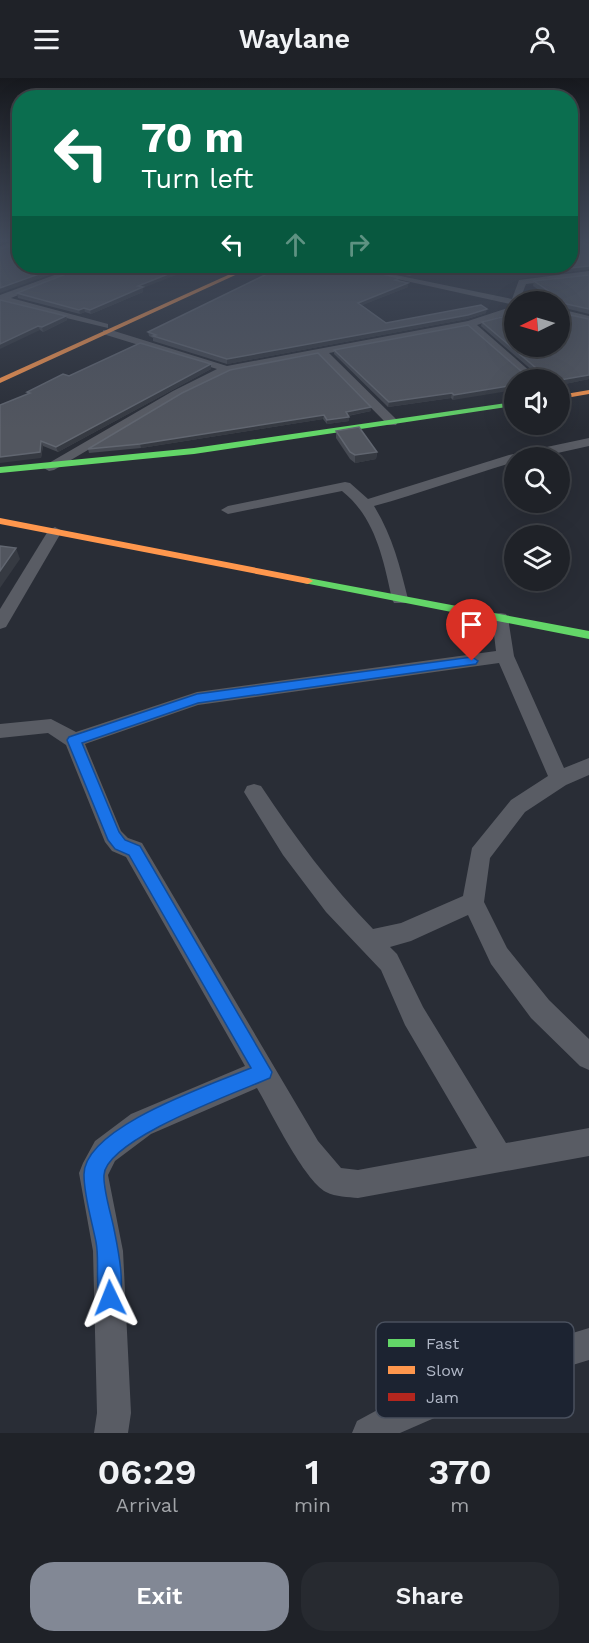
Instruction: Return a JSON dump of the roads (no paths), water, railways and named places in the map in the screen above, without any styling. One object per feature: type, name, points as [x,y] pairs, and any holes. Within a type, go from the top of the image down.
[{"type":"main road","points":[[0,381],[157,304]]},
{"type":"main road","points":[[0,372],[163,304]]},
{"type":"main road","points":[[570,395],[589,392]]},
{"type":"main road","points":[[0,470],[49,467],[260,443],[504,405]]},
{"type":"main road","points":[[0,521],[589,635]]},
{"type":"street","points":[[18,304],[105,329],[227,369]]},
{"type":"street","points":[[49,467],[177,393],[227,369],[470,324],[504,308]]},
{"type":"street","points":[[570,310],[589,314]]},
{"type":"street","points":[[570,314],[589,319]]},
{"type":"street","points":[[470,324],[523,369]]},
{"type":"street","points":[[322,352],[392,422]]},
{"type":"street","points":[[566,447],[589,442]]},
{"type":"street","points":[[363,505],[424,488],[458,474],[504,461]]},
{"type":"street","points":[[228,510],[345,486],[353,491],[386,541],[400,598]]},
{"type":"street","points":[[0,623],[55,531]]},
{"type":"street","points":[[500,618],[505,656],[559,779]]},
{"type":"street","points":[[74,740],[197,699],[505,656]]},
{"type":"street","points":[[0,731],[51,726],[74,740],[113,836],[120,845],[134,850],[308,1151],[334,1181],[358,1184],[589,1142]]},
{"type":"street","points":[[589,766],[559,779],[518,806],[480,855],[473,902],[499,956],[540,1009],[589,1057]]},
{"type":"street","points":[[254,792],[291,848],[327,895],[389,962],[414,1016],[498,1157]]},
{"type":"street","points":[[368,941],[403,933],[473,902]]},
{"type":"street","points":[[111,1433],[114,1413],[108,1251],[93,1173],[105,1151],[141,1124],[263,1072]]},
{"type":"street","points":[[574,1347],[589,1344]]},
{"type":"street","points":[[369,1433],[405,1423]]}]
